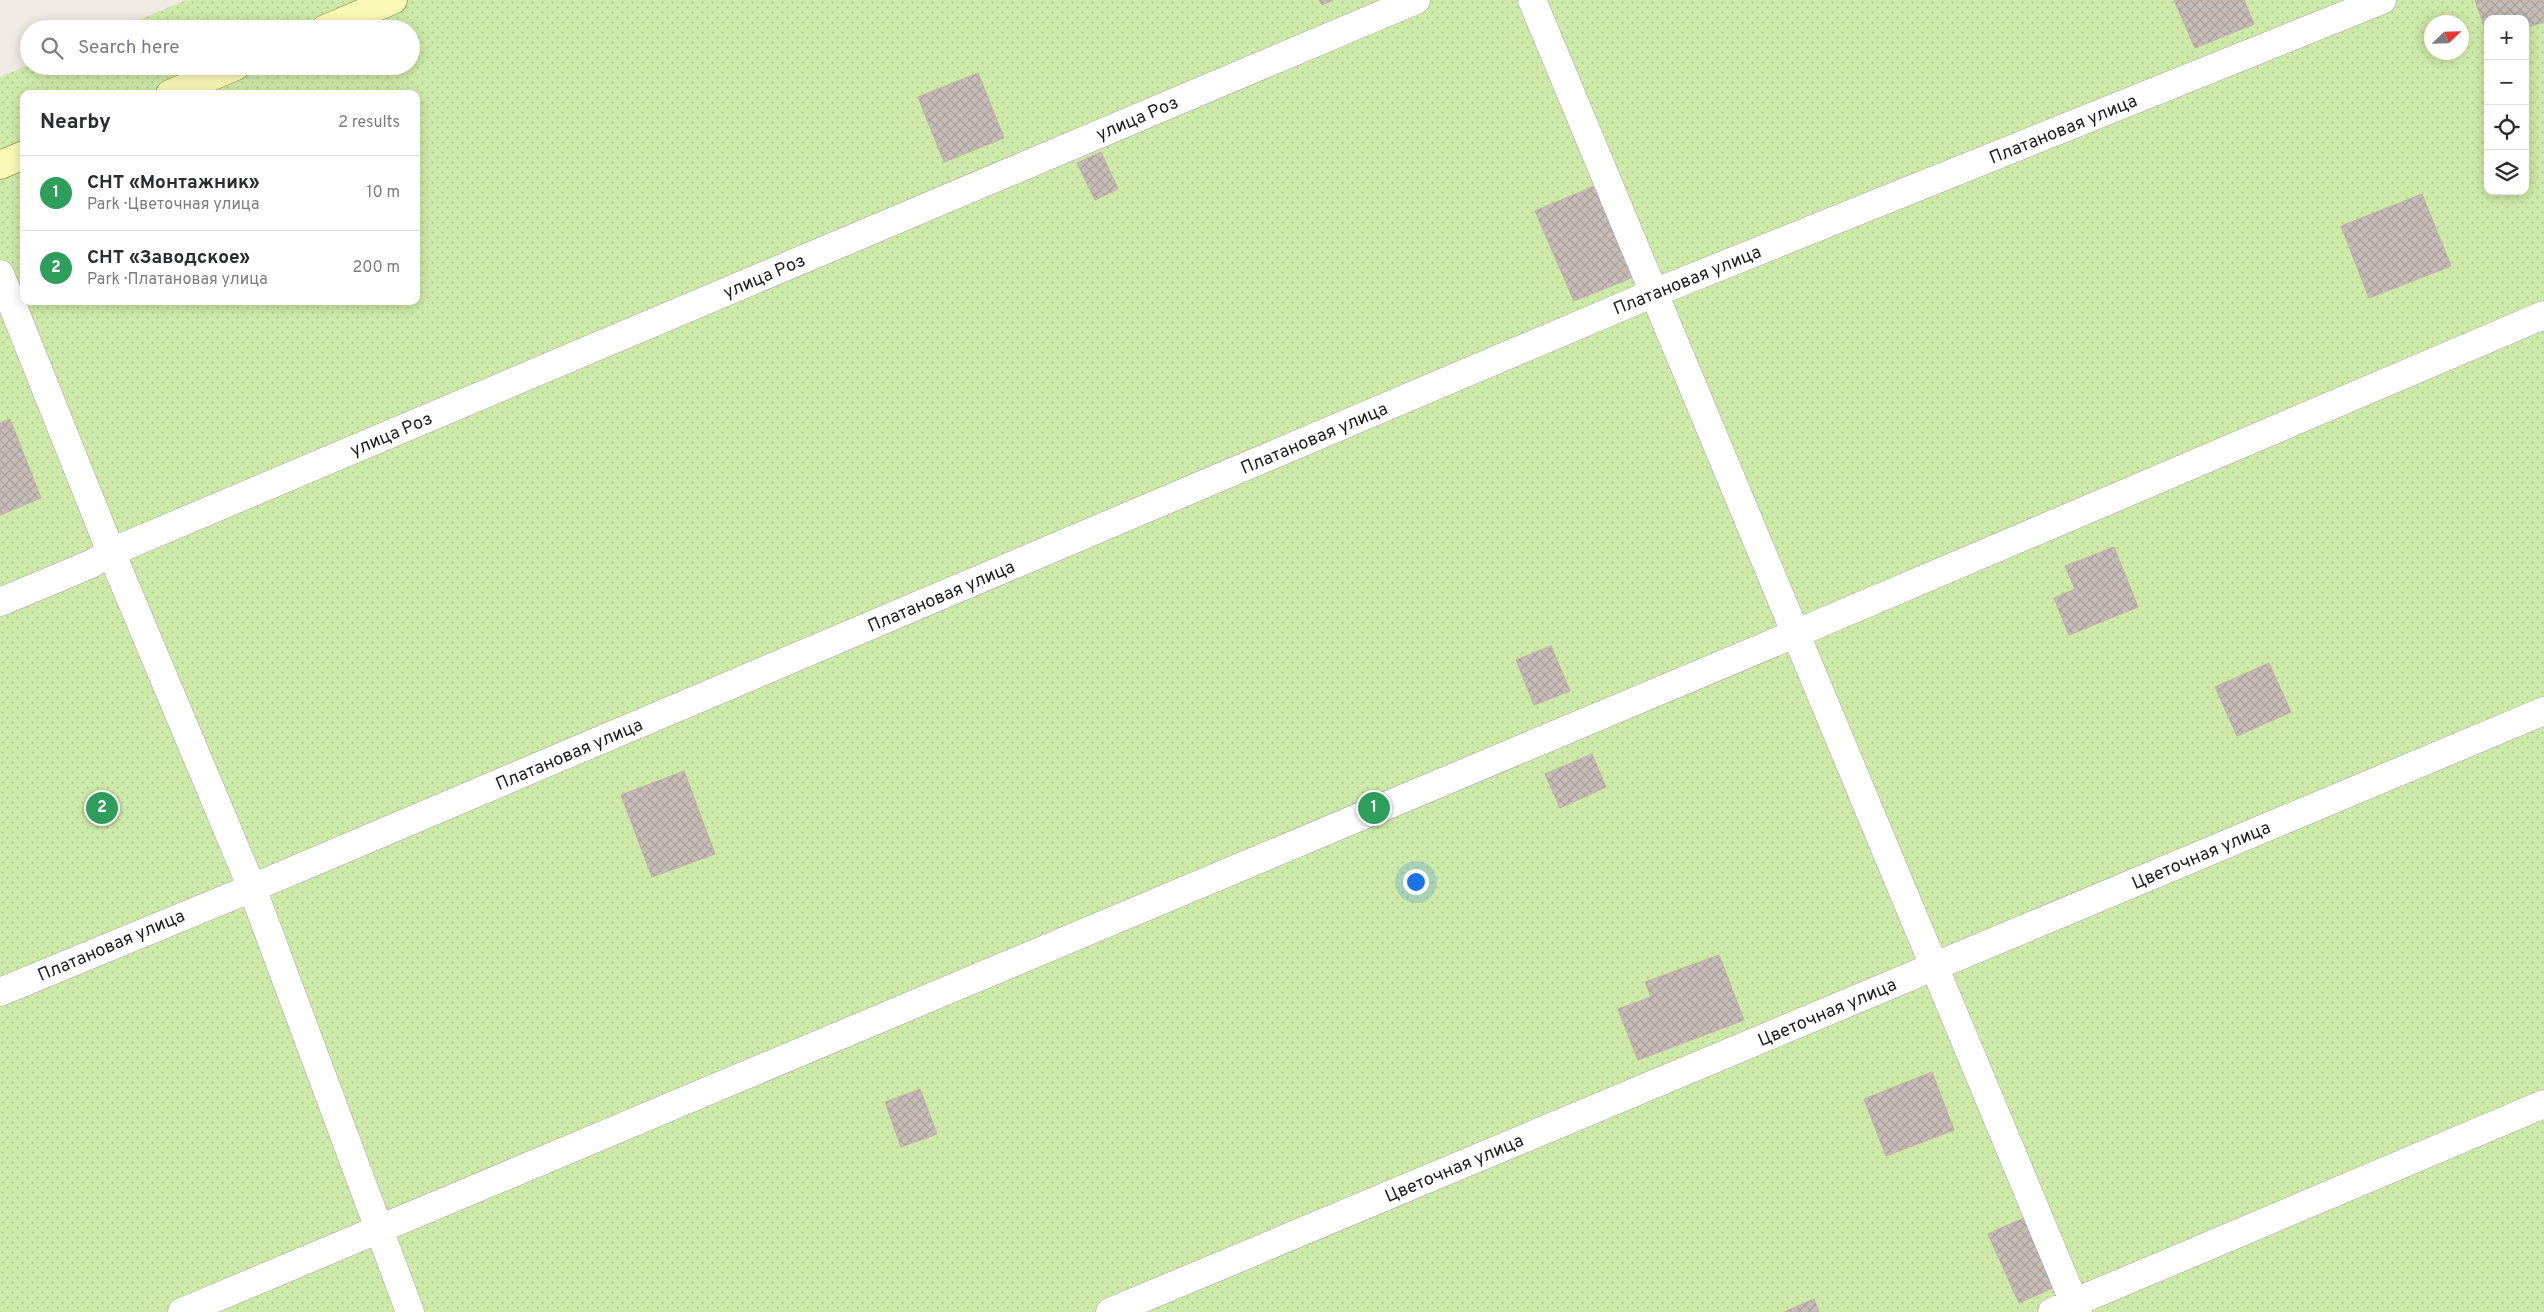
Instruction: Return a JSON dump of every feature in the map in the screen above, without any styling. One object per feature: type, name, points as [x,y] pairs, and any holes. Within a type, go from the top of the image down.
[{"type":"street","points":[[346,20],[393,0]]},
{"type":"street","name":"улица Роз","points":[[0,602],[1416,0]]},
{"type":"street","points":[[1532,0],[1797,633],[1933,968],[2068,1309],[2544,1104]]},
{"type":"street","name":"Платановая улица","points":[[0,992],[252,888],[1654,293],[2382,0]]},
{"type":"street","points":[[179,90],[215,75]]},
{"type":"street","points":[[0,165],[20,158]]},
{"type":"street","points":[[0,274],[101,558],[252,888],[410,1312]]},
{"type":"street","points":[[182,1312],[1797,633],[2544,315]]},
{"type":"street","name":"Цветочная улица","points":[[1110,1312],[2544,711]]},
{"type":"green space","points":[[186,0],[2544,0],[2544,1312],[0,1312],[0,77],[20,69],[20,75],[420,75],[420,20],[138,20]]},
{"type":"building","points":[[1319,0],[1333,0],[1322,5]]},
{"type":"building","points":[[2174,0],[2244,0],[2254,24],[2195,48]]},
{"type":"building","points":[[2475,0],[2544,0],[2544,22],[2529,27],[2529,15],[2484,15],[2484,26]]},
{"type":"building","points":[[978,73],[1004,138],[944,162],[918,97]]},
{"type":"building","points":[[1101,152],[1118,189],[1095,200],[1077,163]]},
{"type":"building","points":[[1597,185],[1636,276],[1574,301],[1535,211]]},
{"type":"building","points":[[2422,194],[2451,266],[2369,298],[2341,226]]},
{"type":"building","points":[[10,419],[41,498],[0,515],[0,423]]},
{"type":"building","points":[[2114,547],[2138,607],[2069,635],[2054,598],[2075,589],[2065,566]]},
{"type":"building","points":[[1551,646],[1570,691],[1534,705],[1516,660]]},
{"type":"building","points":[[2269,663],[2291,712],[2237,736],[2215,687]]},
{"type":"building","points":[[1592,754],[1606,787],[1560,808],[1545,774]]},
{"type":"building","points":[[684,771],[715,854],[652,877],[621,795]]},
{"type":"building","points":[[1719,955],[1744,1020],[1638,1060],[1618,1009],[1651,997],[1645,982]]},
{"type":"building","points":[[1932,1072],[1954,1130],[1886,1156],[1864,1099]]},
{"type":"building","points":[[920,1089],[937,1134],[901,1147],[885,1102]]},
{"type":"building","points":[[2026,1217],[2057,1286],[2019,1303],[1988,1234]]},
{"type":"building","points":[[1814,1299],[1819,1312],[1784,1312]]},
{"type":"place","name":"СНТ «Заводское»","points":[[102,808]]},
{"type":"place","name":"СНТ «Монтажник»","points":[[1374,808]]}]
